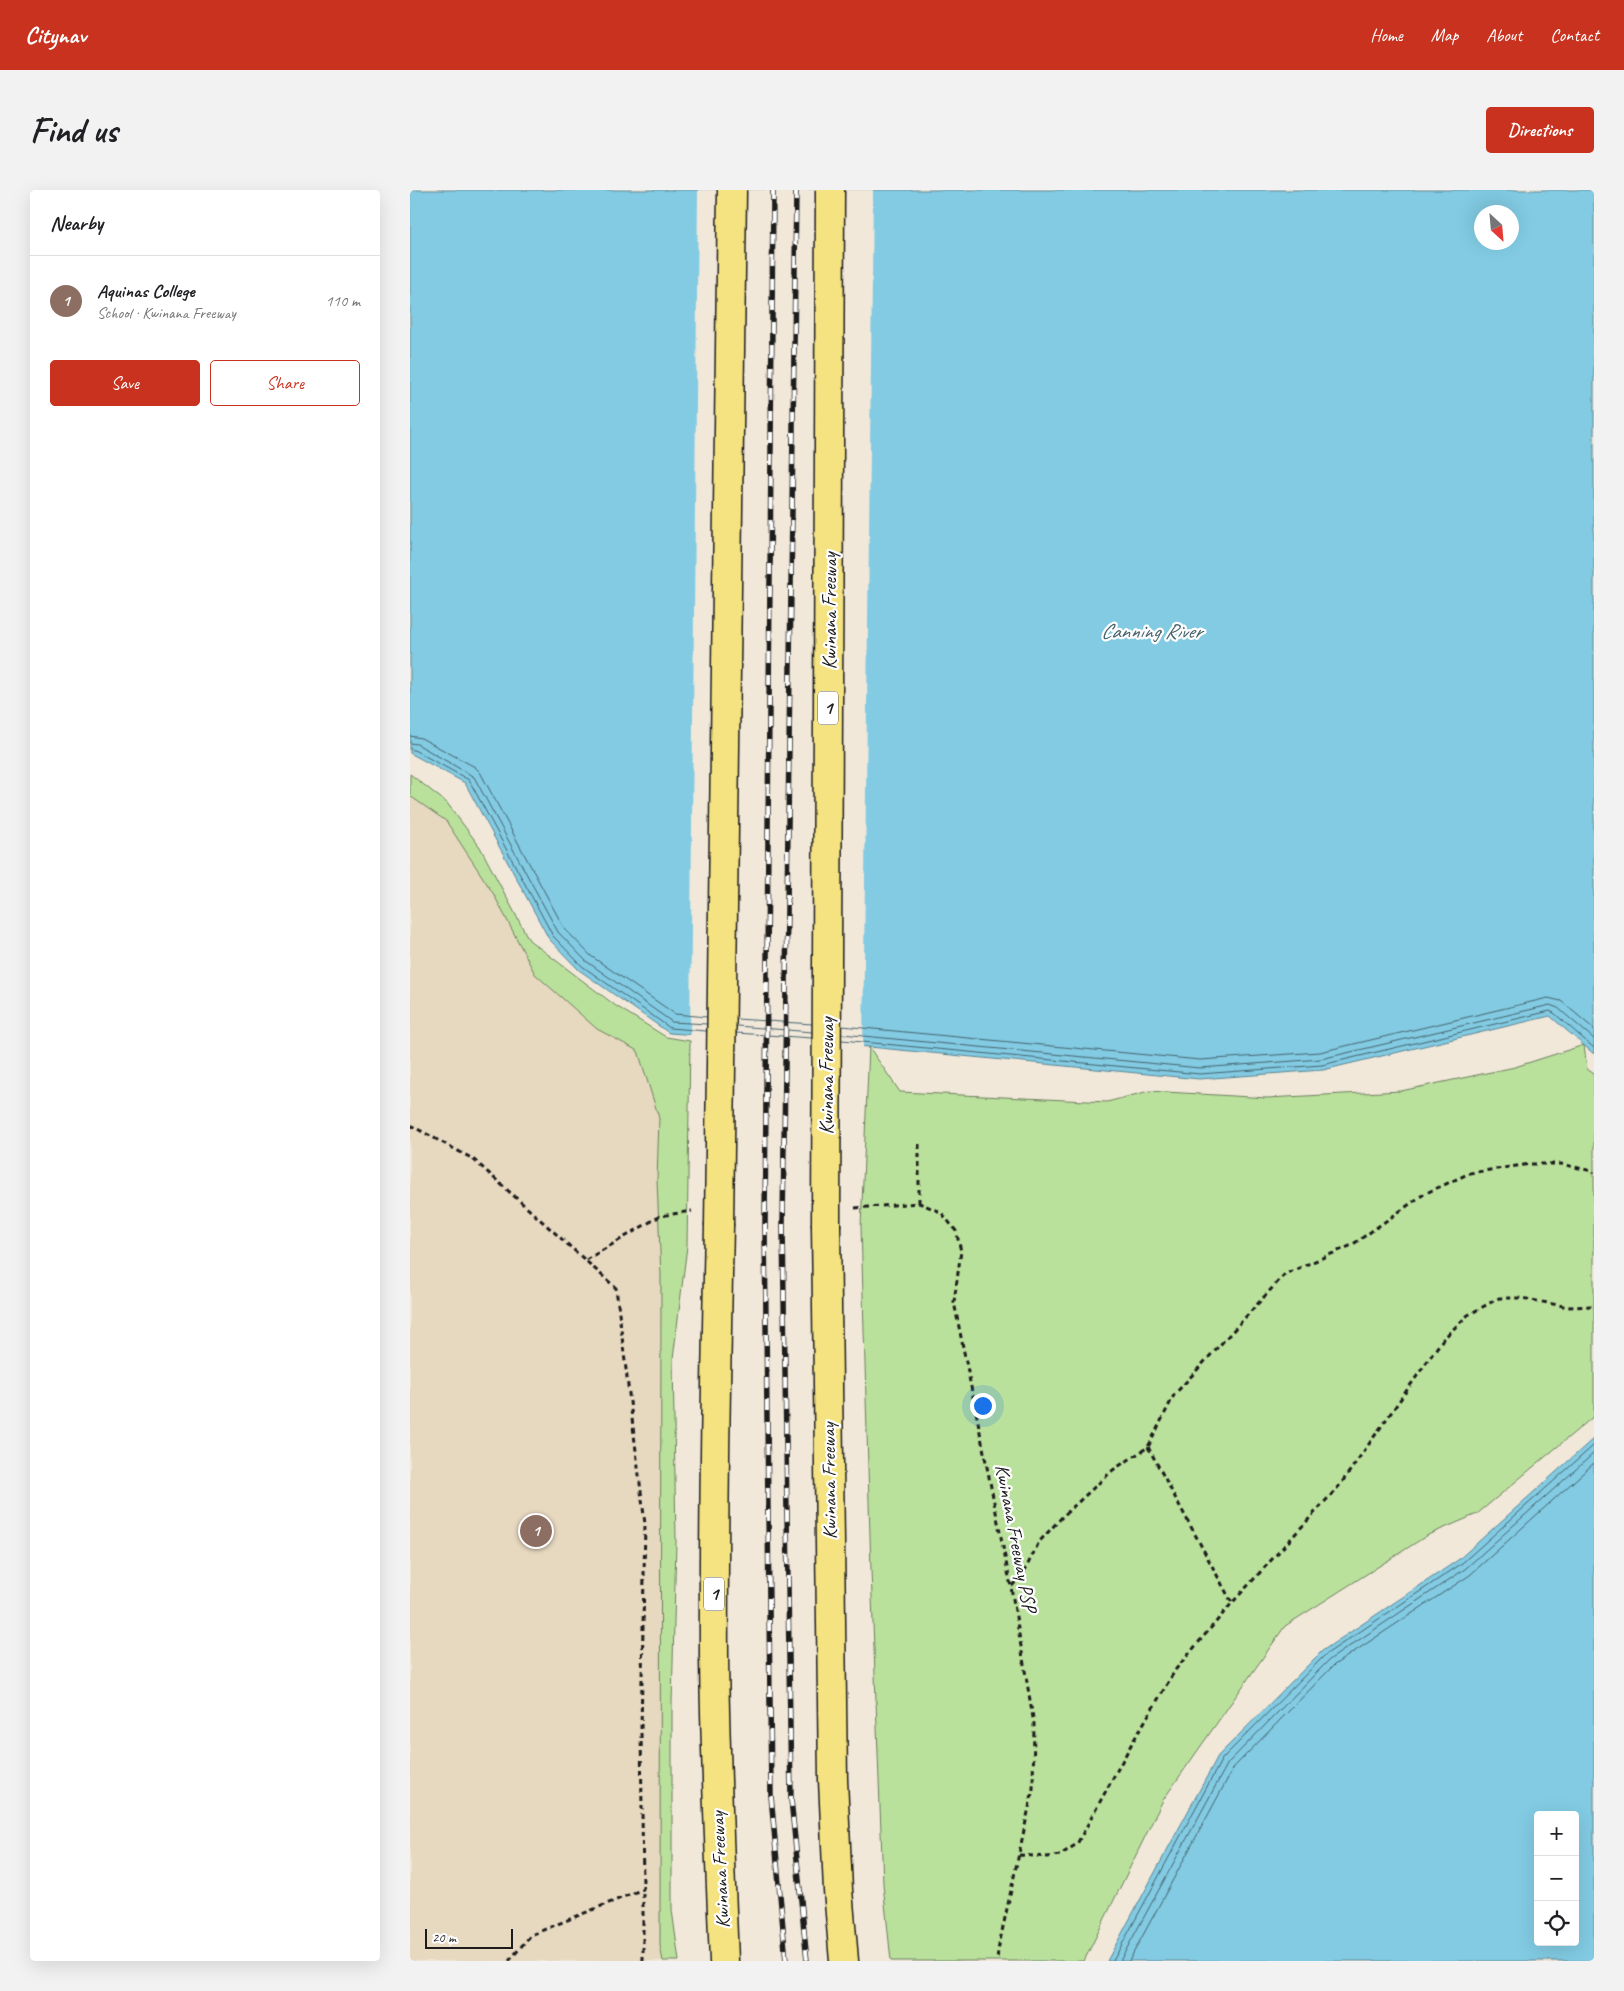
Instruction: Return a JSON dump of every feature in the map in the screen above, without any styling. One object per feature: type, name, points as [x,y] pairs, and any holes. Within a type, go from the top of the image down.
[{"type":"highway","name":"Kwinana Freeway","points":[[724,1961],[714,1657],[732,190]]},
{"type":"highway","name":"Kwinana Freeway","points":[[830,190],[826,1226],[833,1780],[838,1890],[844,1961]]},
{"type":"path","points":[[410,1125],[473,1159],[616,1288],[645,1524],[641,1730],[643,1961]]},
{"type":"path","points":[[918,1203],[919,1143]]},
{"type":"path","points":[[1011,1587],[1024,1572],[1039,1542],[1062,1517],[1114,1470],[1148,1447],[1174,1395],[1285,1274],[1352,1245],[1424,1194],[1470,1173],[1530,1164],[1561,1164],[1592,1171],[1594,1174]]},
{"type":"path","name":"Kwinana Freeway PSP","points":[[855,1208],[918,1203],[941,1212],[956,1231],[961,1251],[954,1302],[1011,1587],[1034,1724],[1033,1788],[997,1961]]},
{"type":"path","points":[[586,1260],[638,1231],[660,1216],[683,1212]]},
{"type":"path","points":[[1019,1855],[1048,1857],[1060,1855],[1077,1844],[1132,1743],[1176,1669],[1232,1603],[1340,1485],[1442,1340],[1468,1315],[1499,1298],[1522,1298],[1568,1307],[1594,1306]]},
{"type":"path","points":[[1148,1447],[1232,1603]]},
{"type":"path","points":[[510,1961],[531,1935],[643,1888]]},
{"type":"shaded area","points":[[410,796],[446,821],[493,893],[535,974],[597,1029],[638,1051],[659,1118],[657,1180],[661,1276],[660,1946],[663,1961],[410,1961]]},
{"type":"green space","points":[[410,774],[447,803],[480,847],[529,940],[616,1006],[666,1037],[690,1041],[687,1246],[673,1359],[676,1541],[672,1703],[672,1910],[679,1961],[663,1961],[660,1946],[661,1276],[657,1180],[659,1118],[638,1051],[597,1029],[535,974],[493,893],[446,821],[410,796]]},
{"type":"green space","points":[[1584,1045],[1587,1069],[1594,1074],[1594,1416],[1477,1514],[1428,1535],[1285,1626],[1163,1800],[1084,1961],[891,1961],[883,1884],[871,1570],[861,1226],[869,1047],[900,1092],[1107,1102],[1149,1091],[1267,1098],[1401,1091],[1515,1067]]},
{"type":"water","name":"Canning River","points":[[410,190],[1594,190],[1594,1054],[1550,1016],[1323,1070],[1199,1079],[869,1047],[669,1033],[579,970],[549,939],[465,783],[410,753]]},
{"type":"water","points":[[1594,1438],[1594,1961],[1107,1961],[1218,1756],[1322,1651],[1458,1560]]},
{"type":"pier","points":[[698,190],[873,190],[863,1049],[690,1037]]},
{"type":"railway","points":[[773,190],[765,1226],[771,1796],[786,1961]]},
{"type":"railway","points":[[796,190],[783,1226],[791,1799],[807,1961]]},
{"type":"place","name":"Aquinas College","points":[[536,1531]]}]
